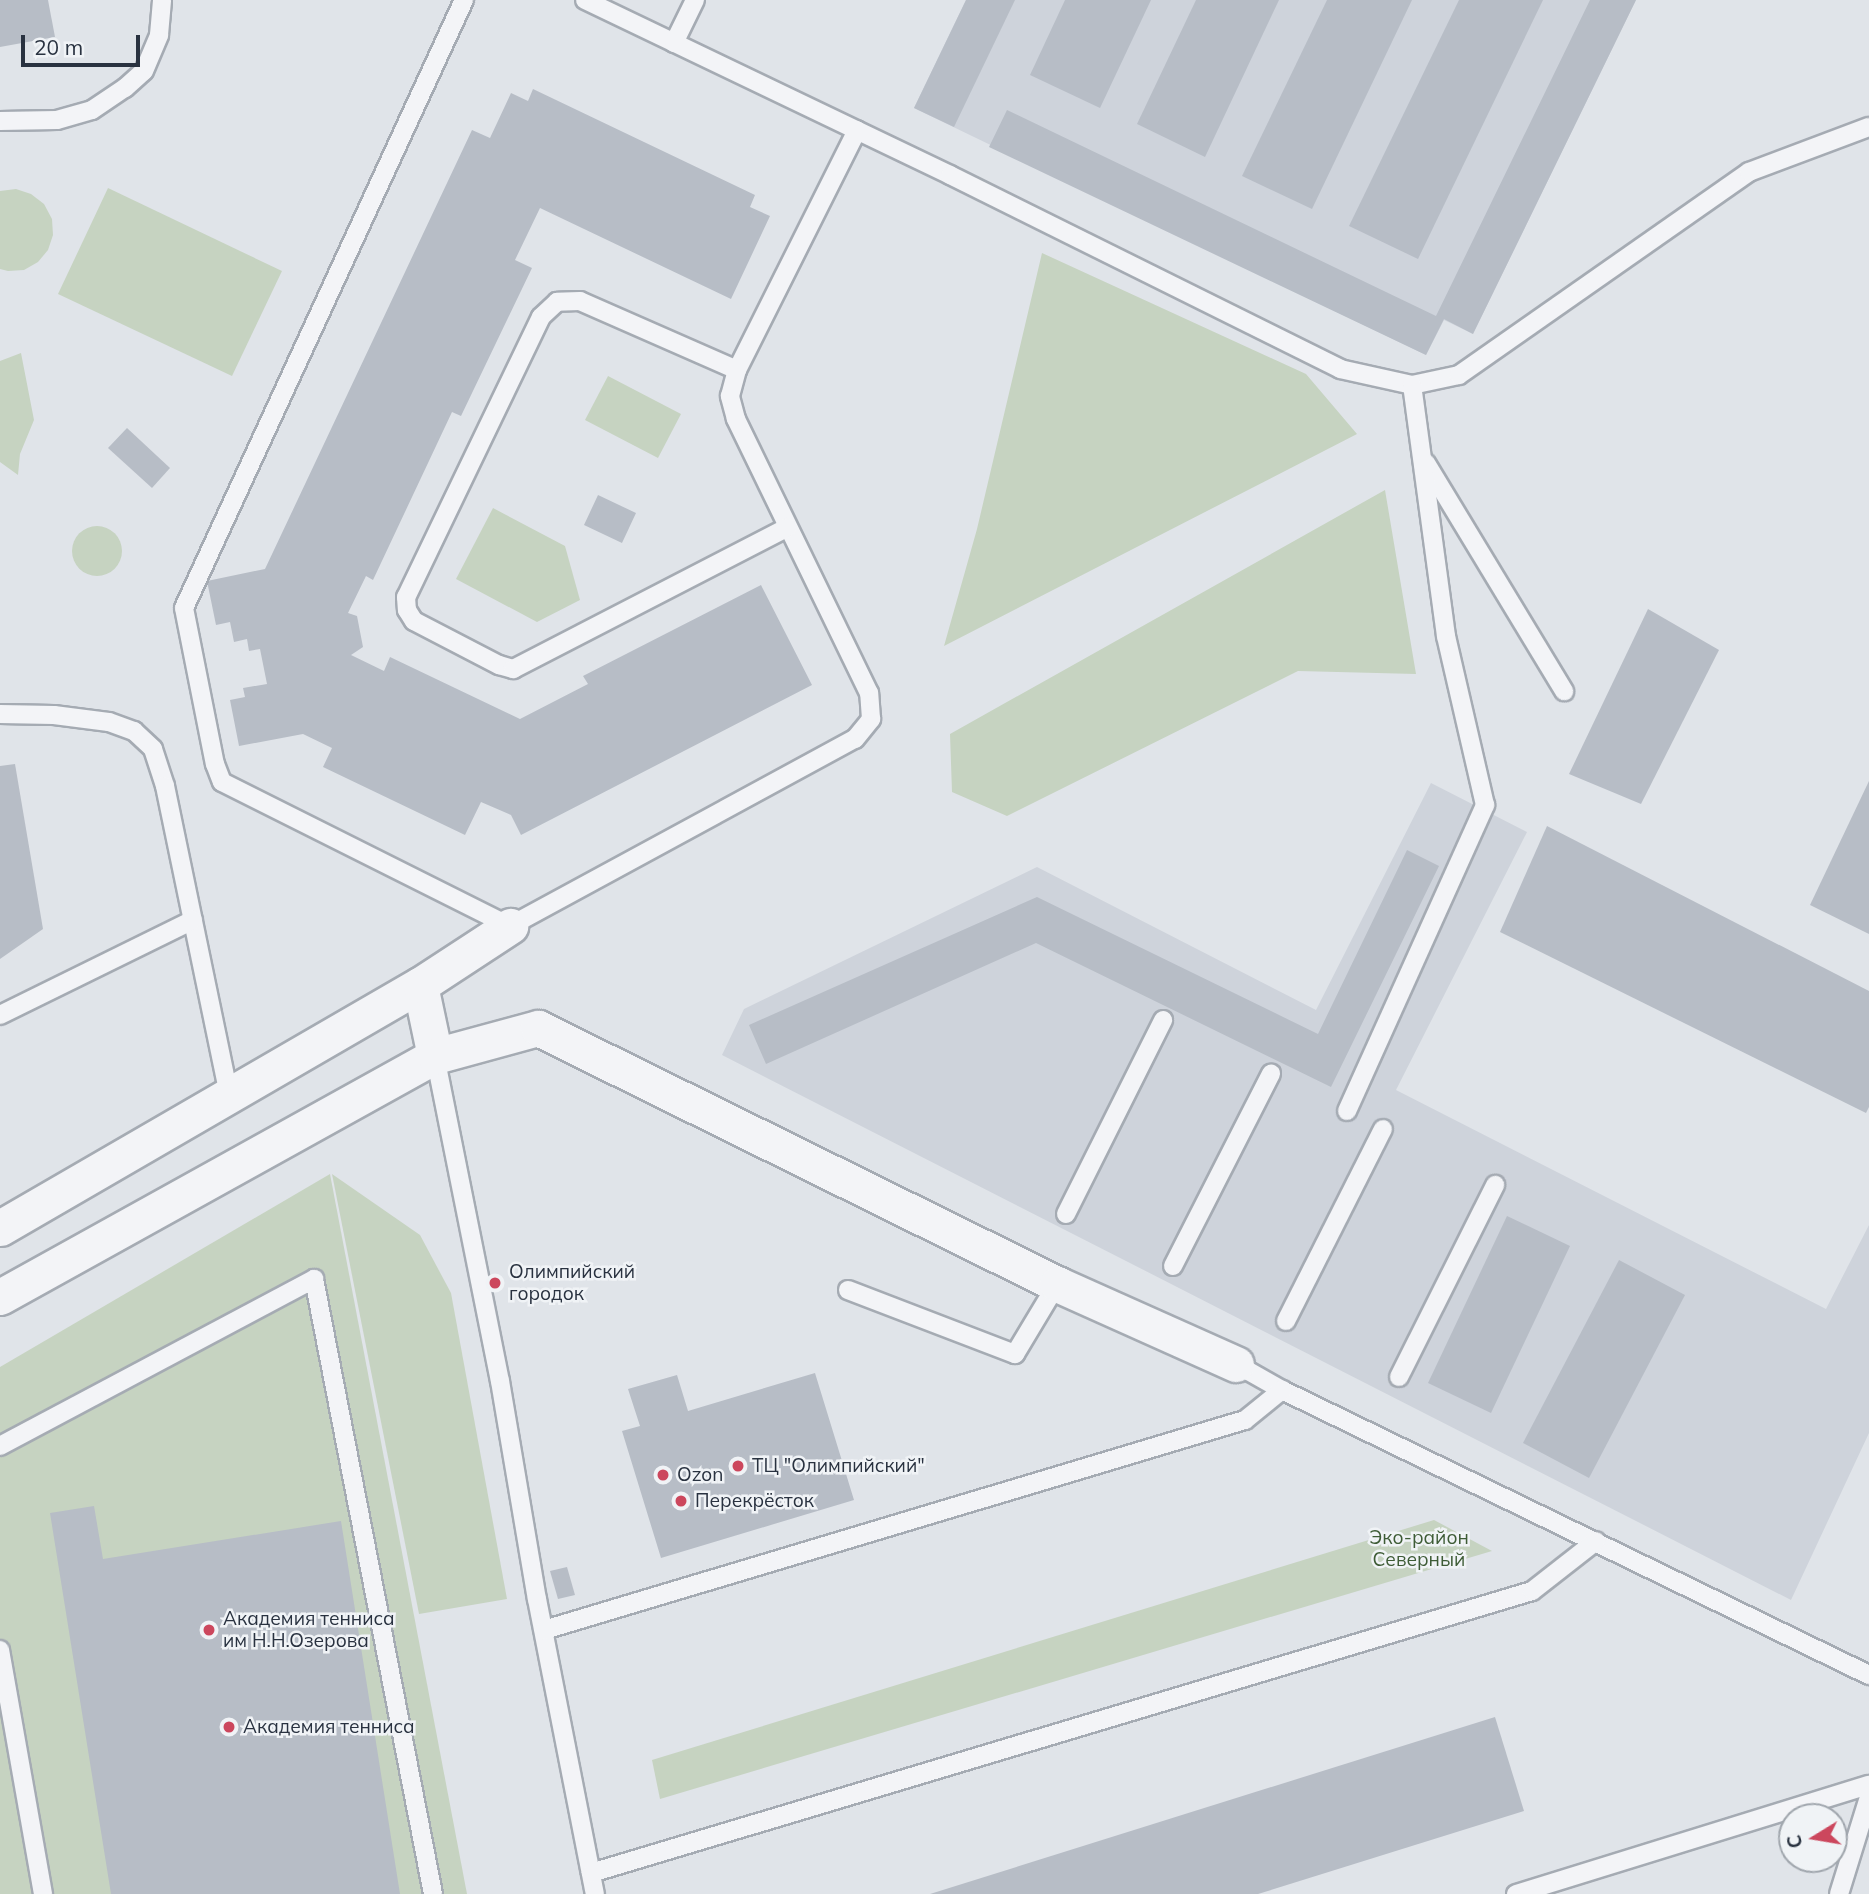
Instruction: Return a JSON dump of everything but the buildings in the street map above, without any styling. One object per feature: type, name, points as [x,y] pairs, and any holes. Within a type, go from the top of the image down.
[{"type":"street","points":[[0,1228],[420,985],[510,926]]},
{"type":"street","points":[[420,985],[435,1056]]},
{"type":"street","points":[[0,1297],[435,1056],[538,1028],[1057,1284],[1236,1364]]},
{"type":"lane","points":[[0,121],[57,120],[92,110],[125,88],[144,71],[159,35],[162,0]]},
{"type":"lane","points":[[464,0],[184,608],[212,752],[222,782],[510,926],[855,739],[871,719],[869,693],[736,419],[730,396],[737,370],[857,130]]},
{"type":"lane","points":[[585,0],[857,130],[1340,369],[1412,385],[1459,375],[1749,172],[1869,127]]},
{"type":"lane","points":[[674,43],[695,0]]},
{"type":"lane","points":[[737,370],[580,301],[557,302],[541,317],[406,597],[407,610],[414,621],[499,665],[513,669],[788,527]]},
{"type":"lane","points":[[1347,1111],[1485,805],[1446,636],[1412,385]]},
{"type":"lane","points":[[1422,457],[1564,691]]},
{"type":"lane","points":[[0,714],[54,715],[109,722],[134,731],[153,749],[165,786],[229,1095]]},
{"type":"lane","points":[[0,1015],[194,920]]},
{"type":"lane","points":[[1066,1214],[1163,1020]]},
{"type":"lane","points":[[435,1056],[500,1381],[595,1894]]},
{"type":"lane","points":[[1173,1266],[1272,1074]]},
{"type":"lane","points":[[1286,1321],[1383,1129]]},
{"type":"lane","points":[[1399,1377],[1494,1185]]},
{"type":"lane","points":[[0,1446],[314,1279],[433,1894]]},
{"type":"lane","points":[[848,1290],[1015,1354],[1057,1284]]},
{"type":"lane","points":[[1236,1364],[1282,1390],[1869,1675]]},
{"type":"lane","points":[[544,1630],[1245,1420],[1282,1390]]},
{"type":"lane","points":[[591,1873],[1532,1591],[1596,1541]]},
{"type":"lane","points":[[0,1650],[43,1894]]},
{"type":"lane","points":[[1516,1894],[1869,1785]]},
{"type":"lane","points":[[1839,1894],[1869,1797]]},
{"type":"shaded area","points":[[966,0],[1636,0],[1473,334],[1444,320],[1426,355],[914,108]]},
{"type":"shaded area","points":[[1431,783],[1527,832],[1396,1090],[1826,1309],[1869,1225],[1869,1433],[1791,1600],[722,1055],[744,1009],[1037,867],[1316,1010]]},
{"type":"green space","points":[[108,188],[282,271],[232,376],[58,294]]},
{"type":"green space","points":[[16,189],[31,194],[44,204],[52,219],[53,235],[48,250],[38,262],[24,270],[8,271],[0,269],[0,191]]},
{"type":"green space","points":[[1042,253],[1306,374],[1357,434],[944,646],[977,529]]},
{"type":"green space","points":[[21,353],[34,420],[20,454],[18,475],[0,462],[0,361]]},
{"type":"green space","points":[[608,376],[681,414],[658,458],[585,420]]},
{"type":"green space","points":[[1385,490],[1416,674],[1298,671],[1007,816],[952,792],[950,734]]},
{"type":"green space","points":[[493,508],[565,546],[580,600],[537,622],[456,579]]},
{"type":"green space","points":[[97,526],[115,533],[122,551],[115,569],[97,576],[79,569],[72,551],[79,533]]},
{"type":"green space","name":"Академия тенниса им Н.Н.Озерова","points":[[330,1174],[467,1894],[0,1894],[0,1367]]},
{"type":"green space","points":[[332,1174],[420,1235],[451,1293],[507,1599],[419,1614]]},
{"type":"green space","name":"Эко-район Северный","points":[[1434,1520],[1492,1551],[660,1799],[652,1760]]},
{"type":"place","name":"Олимпийский городок","points":[[495,1283]]},
{"type":"place","name":"ТЦ \"Олимпийский\"","points":[[738,1466]]},
{"type":"place","name":"Ozon","points":[[663,1475]]},
{"type":"place","name":"Перекрёсток","points":[[681,1501]]},
{"type":"place","name":"Академия тенниса им Н.Н.Озерова","points":[[209,1630]]},
{"type":"place","name":"Академия тенниса","points":[[229,1727]]}]
